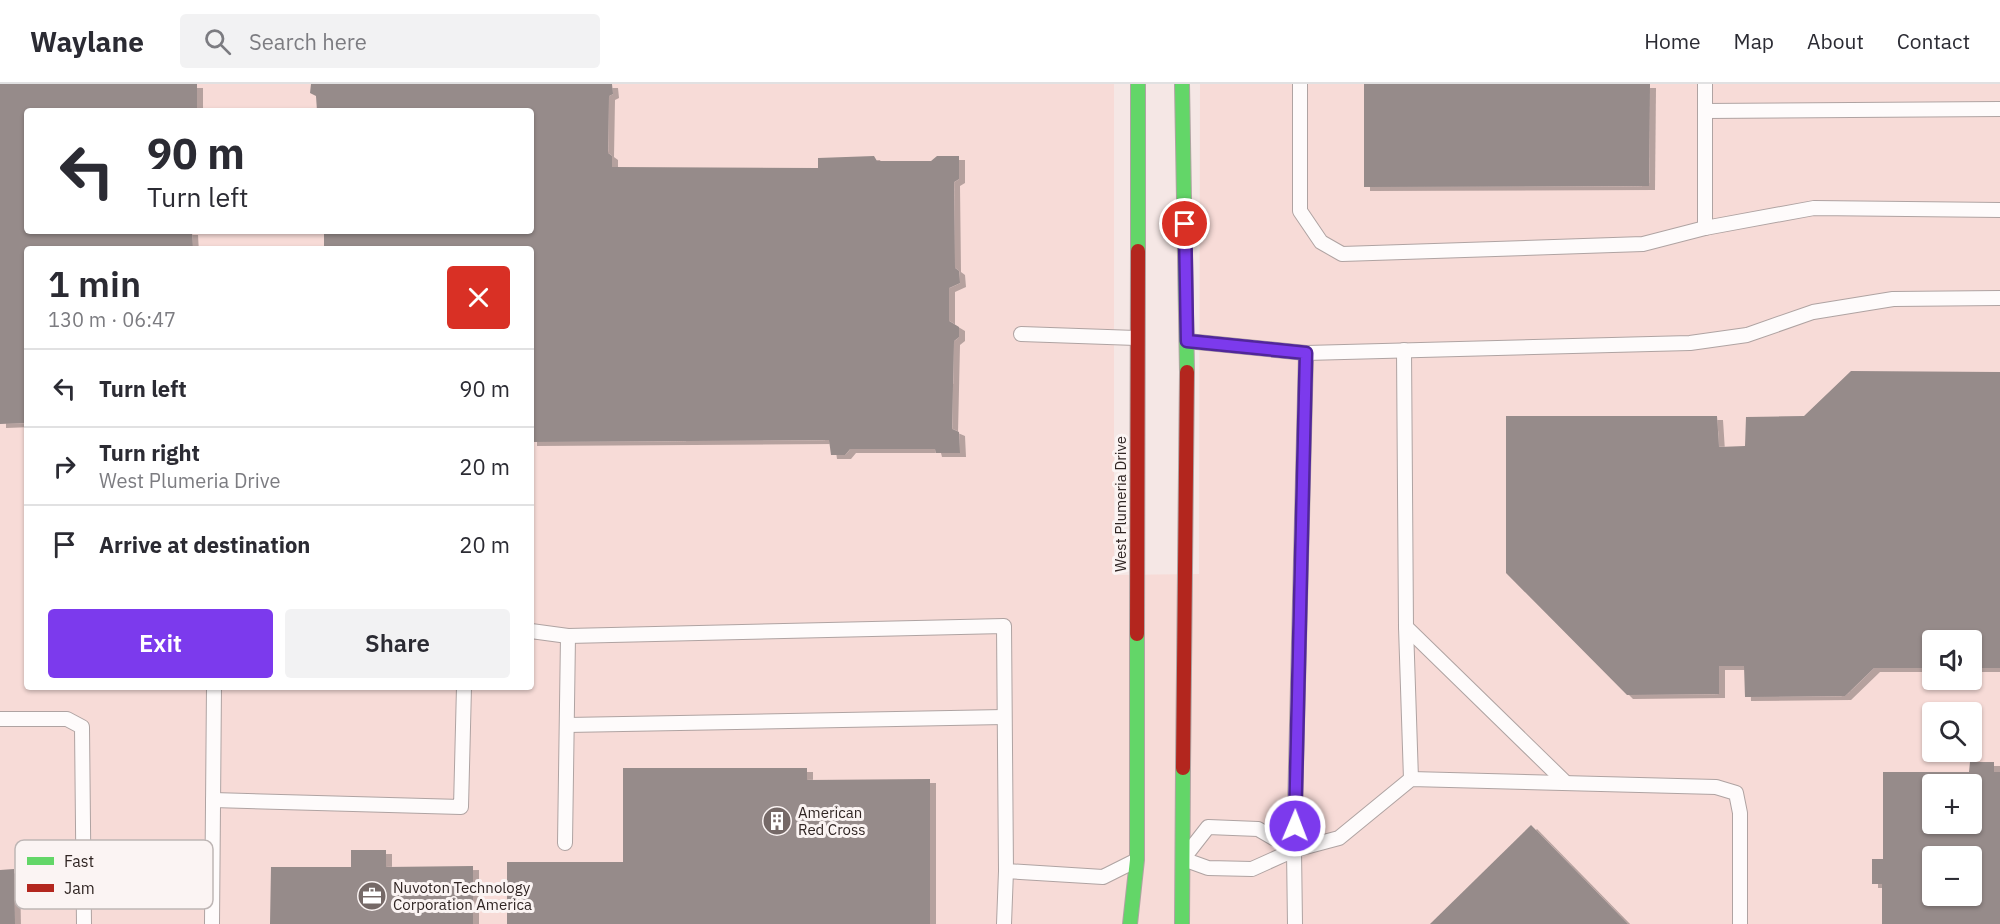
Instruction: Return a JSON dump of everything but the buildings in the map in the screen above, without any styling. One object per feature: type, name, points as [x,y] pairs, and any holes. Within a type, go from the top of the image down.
[{"type":"street","name":"West Plumeria Drive","points":[[1130,924],[1142,860],[1136,338],[1138,84]]},
{"type":"street","points":[[1182,84],[1177,859],[1182,924]]},
{"type":"street","points":[[1136,338],[1157,339]]},
{"type":"lane","points":[[1300,84],[1300,211],[1321,242],[1342,254],[1643,244],[1705,228],[1814,208],[2000,210]]},
{"type":"lane","points":[[1705,84],[1705,228]]},
{"type":"lane","points":[[1705,111],[2000,110]]},
{"type":"lane","points":[[1182,340],[1306,353],[1690,343],[1747,335],[1813,312],[1893,299],[2000,298]]},
{"type":"lane","points":[[1021,334],[1136,338]]},
{"type":"lane","points":[[1404,350],[1406,627],[1411,779]]},
{"type":"lane","points":[[1295,924],[1294,850],[1306,353]]},
{"type":"lane","points":[[534,631],[568,636],[1004,626],[1006,871],[1004,924]]},
{"type":"lane","points":[[1406,627],[1566,783]]},
{"type":"lane","points":[[565,843],[568,636]]},
{"type":"lane","points":[[213,840],[214,690]]},
{"type":"lane","points":[[213,800],[461,807],[464,690]]},
{"type":"lane","points":[[567,725],[1004,717]]},
{"type":"lane","points":[[0,719],[67,719],[82,727],[83,840]]},
{"type":"lane","points":[[1294,850],[1258,829],[1208,827],[1177,859],[1208,868],[1252,869],[1294,850],[1339,838],[1411,779],[1716,787],[1736,794],[1740,813],[1740,924]]},
{"type":"lane","points":[[1006,871],[1102,877],[1142,860]]},
{"type":"lane","points":[[84,909],[84,924]]},
{"type":"lane","points":[[212,909],[212,924]]},
{"type":"shaded area","points":[[0,84],[1114,84],[1114,575],[1199,574],[1200,84],[2000,84],[2000,924],[0,924]]},
{"type":"traffic: fast","points":[[1138,84],[1138,251]]},
{"type":"traffic: fast","points":[[1182,84],[1187,372]]},
{"type":"traffic: fast","points":[[1130,924],[1137,860],[1137,634]]},
{"type":"traffic: fast","points":[[1182,924],[1183,768]]},
{"type":"traffic: jam","points":[[1137,634],[1138,251]]},
{"type":"traffic: jam","points":[[1183,768],[1187,372]]},
{"type":"place","name":"American Red Cross","points":[[777,821]]},
{"type":"place","name":"Nuvoton Technology Corporation America","points":[[372,896]]},
{"type":"route","points":[[1185,224],[1187,341],[1306,353],[1295,826]]}]
